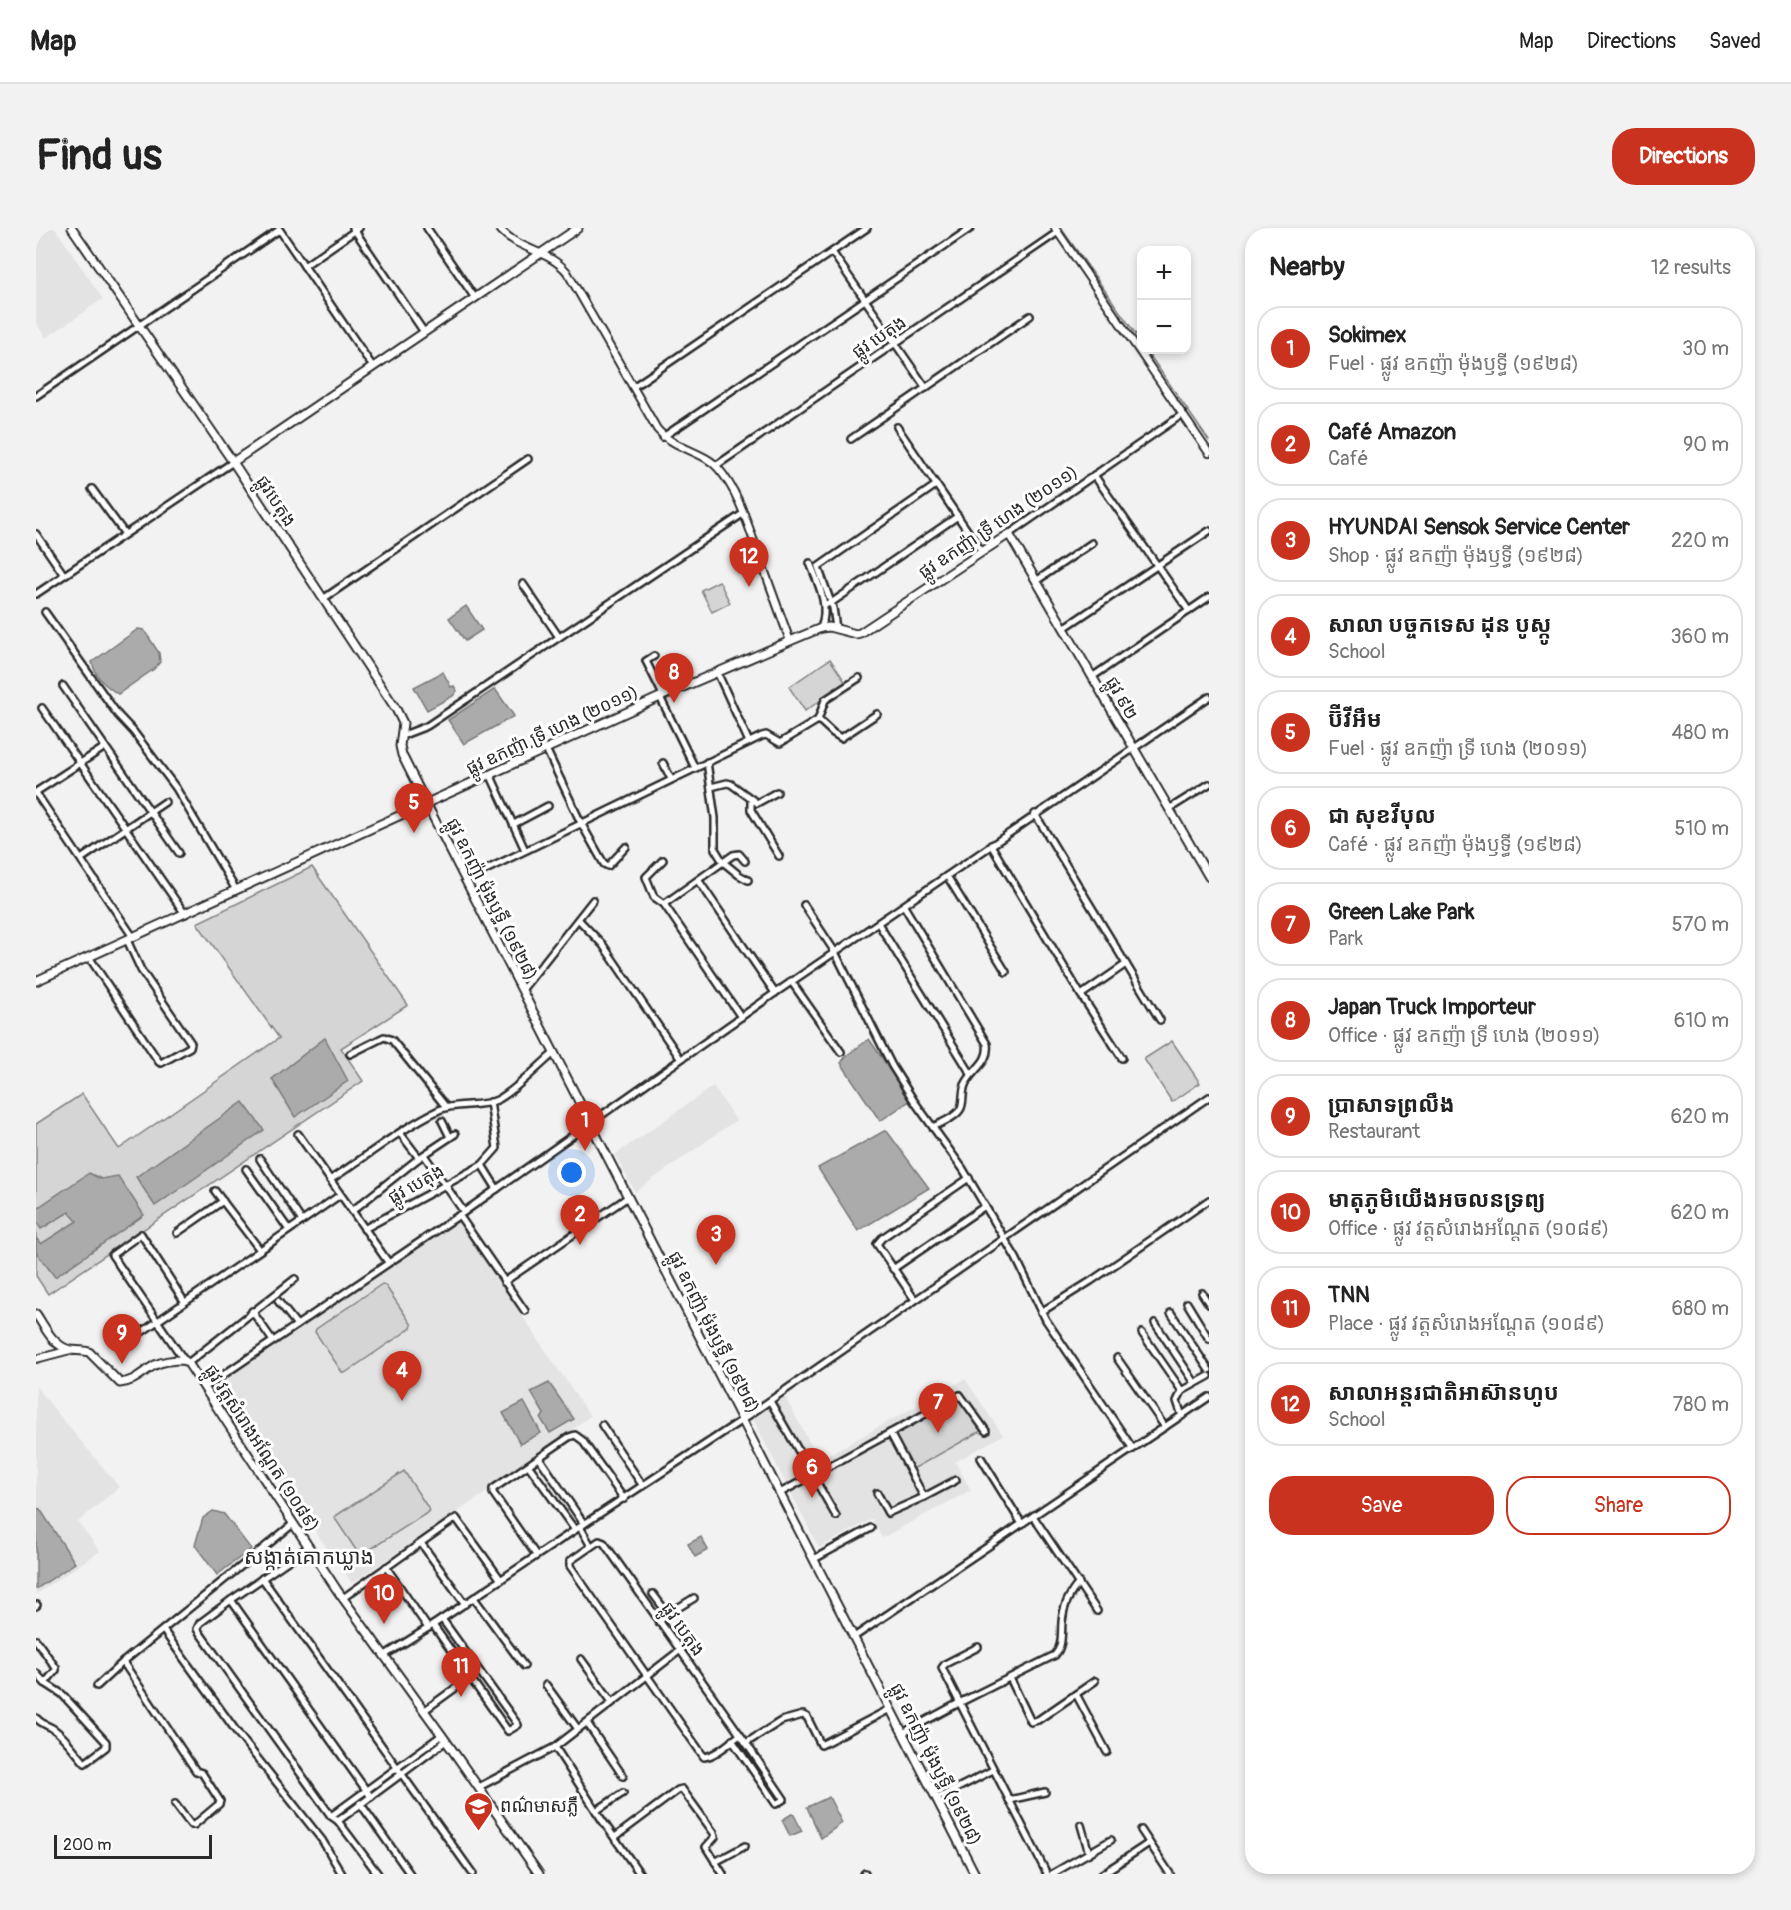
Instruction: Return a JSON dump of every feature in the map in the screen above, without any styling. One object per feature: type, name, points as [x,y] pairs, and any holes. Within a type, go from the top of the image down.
[{"type":"main road","name":"ផ្លូវបេតុង","points":[[72,228],[233,462],[396,709],[402,723],[400,747],[402,755],[426,803]]},
{"type":"main road","points":[[233,462],[578,228]]},
{"type":"main road","name":"ផ្លូវ ឧកញ៉ា ទ្រី ហេង (២០១១)","points":[[36,981],[662,696],[790,641],[821,628],[836,628],[860,633],[1009,534]]},
{"type":"main road","name":"ផ្លូវ ៩២","points":[[1009,534],[1209,877]]},
{"type":"main road","name":"ផ្លូវ ឧកញ៉ា ម៉ុងឫទ្ធី (១៩២៨)","points":[[426,803],[975,1874]]},
{"type":"main road","points":[[36,1314],[54,1340],[70,1350],[89,1352],[120,1383],[136,1379],[154,1365],[186,1361]]},
{"type":"main road","name":"ផ្លូវ វត្តសំរោងអណ្ដែត (១០៨៩)","points":[[186,1361],[343,1598],[539,1874]]},
{"type":"street","points":[[428,228],[475,298]]},
{"type":"street","points":[[499,228],[510,240],[559,262],[567,272],[657,429],[663,436],[717,465],[744,513],[790,641]]},
{"type":"street","points":[[633,387],[867,228]]},
{"type":"street","points":[[663,436],[971,228]]},
{"type":"street","points":[[36,396],[279,229],[373,367]]},
{"type":"street","points":[[304,267],[356,229],[424,332]]},
{"type":"street","points":[[1057,230],[1209,453]]},
{"type":"street","name":"ផ្លូវ បេតុង","points":[[717,465],[896,344],[1057,230]]},
{"type":"street","points":[[832,252],[926,388]]},
{"type":"street","points":[[851,439],[1030,316]]},
{"type":"street","name":"ផ្លូវ ឧកញ៉ា ទ្រី ហេង (២០១១)","points":[[1009,534],[1183,414]]},
{"type":"street","points":[[897,427],[982,552]]},
{"type":"street","points":[[323,599],[528,459]]},
{"type":"street","points":[[36,594],[233,462]]},
{"type":"street","points":[[1094,476],[1189,610]]},
{"type":"street","points":[[836,628],[818,567],[936,485]]},
{"type":"street","points":[[92,489],[125,534]]},
{"type":"street","points":[[401,736],[427,726],[744,513]]},
{"type":"street","points":[[828,604],[957,516]]},
{"type":"street","points":[[1064,628],[1209,531]]},
{"type":"street","points":[[36,534],[64,575]]},
{"type":"street","points":[[1036,581],[1092,543]]},
{"type":"street","points":[[810,563],[828,604],[821,628]]},
{"type":"street","points":[[523,584],[559,637]]},
{"type":"street","points":[[1092,677],[1209,597]]},
{"type":"street","points":[[45,612],[118,715],[176,788],[236,890]]},
{"type":"street","points":[[654,656],[646,661],[695,768]]},
{"type":"street","points":[[717,672],[749,742]]},
{"type":"street","points":[[465,880],[749,742],[766,735],[780,743],[818,720],[825,700],[859,678]]},
{"type":"street","points":[[63,686],[179,853]]},
{"type":"street","points":[[204,1388],[497,1189],[791,981],[1209,697]]},
{"type":"street","points":[[42,708],[185,914]]},
{"type":"street","points":[[818,720],[841,738],[877,714]]},
{"type":"street","points":[[89,957],[159,1062],[190,1047],[191,1043],[141,970],[130,939],[81,859],[36,792],[105,747]]},
{"type":"street","points":[[546,749],[581,823],[606,866],[626,847]]},
{"type":"street","points":[[707,762],[715,818],[715,849],[723,862],[748,880]]},
{"type":"street","points":[[663,763],[671,779]]},
{"type":"street","points":[[490,774],[525,850]]},
{"type":"street","points":[[711,788],[731,784],[747,794],[754,802],[760,802],[777,792]]},
{"type":"street","points":[[1169,809],[1209,784]]},
{"type":"street","points":[[751,799],[751,810],[779,856]]},
{"type":"street","points":[[81,859],[165,802]]},
{"type":"street","points":[[514,824],[548,806]]},
{"type":"street","points":[[1035,814],[1160,1020]]},
{"type":"street","points":[[991,845],[1080,995],[1122,1058]]},
{"type":"street","points":[[664,904],[733,855],[739,854],[745,861]]},
{"type":"street","points":[[663,860],[646,877],[654,897],[664,904],[741,1017]]},
{"type":"street","points":[[947,876],[1006,972]]},
{"type":"street","points":[[699,881],[775,993]]},
{"type":"street","points":[[522,990],[593,900]]},
{"type":"street","points":[[804,905],[835,952],[892,1066],[969,1178],[1016,1258],[1041,1312],[1133,1449]]},
{"type":"street","points":[[904,906],[987,1044],[988,1052],[983,1063],[971,1074],[962,1095],[961,1108],[933,1127]]},
{"type":"street","points":[[579,920],[603,945],[680,1058]]},
{"type":"street","points":[[878,923],[971,1074]]},
{"type":"street","points":[[1080,995],[1126,964]]},
{"type":"street","points":[[791,981],[841,1052]]},
{"type":"street","points":[[350,1054],[384,1037],[392,1040],[446,1107]]},
{"type":"street","points":[[330,1180],[412,1124],[446,1107],[490,1102],[502,1097],[554,1053]]},
{"type":"street","points":[[385,1655],[742,1420],[1209,1096]]},
{"type":"street","points":[[490,1102],[497,1148],[482,1165],[497,1189]]},
{"type":"street","points":[[352,1211],[452,1136],[442,1121]]},
{"type":"street","points":[[400,1133],[445,1185],[504,1282],[525,1311]]},
{"type":"street","points":[[298,1134],[388,1262]]},
{"type":"street","points":[[260,1158],[302,1221]]},
{"type":"street","name":"ផ្លូវ បេតុង","points":[[364,1229],[482,1165]]},
{"type":"street","points":[[246,1169],[289,1230]]},
{"type":"street","points":[[915,1300],[877,1244],[879,1240],[969,1178]]},
{"type":"street","points":[[215,1191],[260,1250]]},
{"type":"street","points":[[139,1334],[340,1195]]},
{"type":"street","points":[[504,1282],[628,1197]]},
{"type":"street","points":[[1041,1312],[1091,1281],[1209,1200]]},
{"type":"street","points":[[177,1233],[223,1201]]},
{"type":"street","points":[[893,1269],[985,1206]]},
{"type":"street","points":[[184,1301],[141,1234],[112,1256],[186,1361],[295,1279]]},
{"type":"street","points":[[1202,1293],[1209,1304]]},
{"type":"street","points":[[278,1301],[297,1324]]},
{"type":"street","points":[[1187,1303],[1209,1339]]},
{"type":"street","points":[[252,1311],[273,1341]]},
{"type":"street","points":[[1171,1313],[1209,1370]]},
{"type":"street","points":[[1155,1323],[1195,1383]]},
{"type":"street","points":[[1142,1333],[1182,1391]]},
{"type":"street","points":[[36,1359],[70,1350]]},
{"type":"street","points":[[1117,1358],[1165,1427]]},
{"type":"street","points":[[1182,1416],[1177,1401],[1182,1391],[1209,1376]]},
{"type":"street","points":[[780,1493],[960,1395],[986,1431]]},
{"type":"street","points":[[854,1637],[1209,1397]]},
{"type":"street","points":[[770,1401],[836,1516]]},
{"type":"street","points":[[602,1425],[643,1486]]},
{"type":"street","points":[[890,1433],[924,1497]]},
{"type":"street","points":[[537,1555],[493,1493],[493,1489],[569,1437],[575,1435],[582,1440],[624,1499]]},
{"type":"street","points":[[981,1458],[1022,1524]]},
{"type":"street","points":[[540,1459],[591,1546],[570,1561],[570,1566],[704,1757],[709,1757],[740,1735]]},
{"type":"street","points":[[529,1466],[579,1527]]},
{"type":"street","points":[[877,1493],[888,1513],[956,1480]]},
{"type":"street","points":[[1033,1516],[1097,1611]]},
{"type":"street","points":[[343,1598],[456,1518],[501,1580]]},
{"type":"street","points":[[97,1686],[123,1662],[293,1524]]},
{"type":"street","points":[[814,1559],[871,1528]]},
{"type":"street","name":"ផ្លូវ បេតុង","points":[[591,1546],[602,1542],[784,1797],[779,1803],[776,1804],[732,1740]]},
{"type":"street","points":[[421,1543],[465,1604]]},
{"type":"street","points":[[308,1547],[231,1600],[200,1623],[196,1629],[331,1816],[338,1821],[378,1874]]},
{"type":"street","points":[[386,1567],[471,1677],[508,1731],[518,1725],[442,1619]]},
{"type":"street","points":[[262,1578],[473,1874]]},
{"type":"street","points":[[903,1733],[1055,1655],[1061,1644],[1064,1610],[1071,1592],[1079,1583]]},
{"type":"street","points":[[653,1594],[668,1614]]},
{"type":"street","points":[[474,1598],[524,1666]]},
{"type":"street","points":[[659,1622],[694,1598]]},
{"type":"street","points":[[231,1600],[370,1797]]},
{"type":"street","points":[[163,1630],[239,1735],[322,1840],[342,1874]]},
{"type":"street","points":[[36,1640],[56,1668],[45,1683]]},
{"type":"street","points":[[978,1647],[942,1666],[1047,1874]]},
{"type":"street","points":[[478,1787],[555,1747],[679,1651]]},
{"type":"street","points":[[581,1659],[612,1702]]},
{"type":"street","points":[[123,1662],[183,1753],[196,1771],[202,1773],[220,1801],[194,1825],[190,1825],[175,1804]]},
{"type":"street","points":[[424,1710],[479,1671]]},
{"type":"street","points":[[36,1673],[45,1683],[62,1694],[106,1742],[106,1747],[85,1763],[54,1730],[43,1725],[36,1718]]},
{"type":"street","points":[[1010,1678],[1031,1722],[1038,1720],[1095,1681]]},
{"type":"street","points":[[546,1685],[578,1729]]},
{"type":"street","points":[[1076,1694],[1107,1752]]},
{"type":"street","points":[[746,1743],[782,1721],[803,1715],[807,1717],[821,1745],[890,1708]]},
{"type":"street","points":[[587,1723],[623,1776]]},
{"type":"street","points":[[331,1816],[365,1790],[444,1738]]},
{"type":"street","points":[[338,1821],[402,1774],[444,1738]]},
{"type":"street","points":[[555,1747],[640,1874]]},
{"type":"street","points":[[936,1799],[993,1770]]},
{"type":"street","points":[[615,1837],[682,1789],[714,1833],[715,1837],[706,1847],[723,1874]]},
{"type":"street","points":[[1009,1800],[1046,1792]]},
{"type":"street","points":[[596,1811],[623,1793]]},
{"type":"street","points":[[356,1797],[410,1874]]},
{"type":"street","points":[[1081,1825],[1089,1853]]},
{"type":"street","points":[[1141,1830],[1170,1874]]},
{"type":"street","points":[[1052,1874],[1111,1840]]},
{"type":"street","points":[[1103,1874],[1149,1843]]},
{"type":"street","points":[[715,1862],[745,1846]]},
{"type":"shaded area","points":[[36,228],[55,228],[103,299],[46,338],[36,323]]},
{"type":"shaded area","points":[[719,581],[730,603],[712,612],[701,590]]},
{"type":"shaded area","points":[[466,606],[482,630],[465,641],[449,618]]},
{"type":"shaded area","points":[[138,629],[144,630],[159,653],[160,662],[154,669],[118,694],[101,681],[92,662]]},
{"type":"shaded area","points":[[830,659],[846,683],[805,711],[789,687]]},
{"type":"shaded area","points":[[443,672],[451,687],[454,686],[457,691],[453,696],[427,710],[414,687]]},
{"type":"shaded area","points":[[495,689],[514,716],[464,744],[448,720]]},
{"type":"shaded area","points":[[312,867],[408,1005],[341,1048],[363,1081],[48,1294],[36,1276],[36,1124],[82,1094],[119,1149],[279,1038],[197,923]]},
{"type":"shaded area","points":[[325,1038],[348,1081],[295,1117],[272,1079]]},
{"type":"shaded area","points":[[869,1039],[911,1100],[880,1121],[841,1063],[846,1056]]},
{"type":"shaded area","points":[[1172,1041],[1200,1083],[1172,1102],[1144,1059]]},
{"type":"shaded area","points":[[713,1086],[736,1120],[635,1192],[615,1155]]},
{"type":"shaded area","points":[[243,1102],[264,1130],[155,1206],[136,1177]]},
{"type":"shaded area","points":[[886,1130],[929,1188],[858,1231],[818,1168]]},
{"type":"shaded area","points":[[89,1173],[101,1179],[118,1176],[144,1215],[55,1277],[36,1252],[36,1238],[41,1244],[77,1221],[69,1212],[41,1229],[36,1221],[36,1209]]},
{"type":"shaded area","points":[[458,1221],[590,1416],[527,1465],[352,1583],[213,1387]]},
{"type":"shaded area","points":[[382,1284],[385,1285],[412,1325],[411,1328],[345,1373],[342,1372],[315,1332],[316,1329]]},
{"type":"shaded area","points":[[965,1379],[1003,1435],[955,1462],[971,1490],[882,1538],[872,1519],[819,1548],[753,1419],[785,1397],[819,1460]]},
{"type":"shaded area","points":[[549,1383],[574,1419],[550,1433],[541,1419],[544,1414],[531,1392]]},
{"type":"shaded area","points":[[36,1387],[119,1487],[78,1522],[100,1551],[36,1594]]},
{"type":"shaded area","points":[[958,1398],[981,1431],[913,1469],[894,1434]]},
{"type":"shaded area","points":[[524,1402],[541,1433],[520,1444],[503,1413]]},
{"type":"shaded area","points":[[404,1471],[430,1511],[360,1556],[334,1517]]},
{"type":"shaded area","points":[[36,1508],[40,1509],[75,1563],[36,1589]]},
{"type":"shaded area","points":[[213,1511],[224,1514],[251,1549],[217,1575],[195,1545],[203,1518]]},
{"type":"shaded area","points":[[701,1537],[708,1550],[695,1557],[688,1544]]},
{"type":"shaded area","points":[[829,1797],[842,1823],[821,1838],[807,1807]]},
{"type":"shaded area","points":[[793,1813],[802,1831],[790,1836],[782,1820]]},
{"type":"waterway","points":[[1061,228],[1137,336]]},
{"type":"waterway","points":[[1149,354],[1209,441]]},
{"type":"place","name":"សាលាអន្ដរជាតិអាស៊ានហូប","points":[[749,587]]},
{"type":"place","name":"Japan Truck Importeur","points":[[674,703]]},
{"type":"place","name":"ប៊ីវីអឹម","points":[[414,833]]},
{"type":"place","name":"Sokimex","points":[[585,1151]]},
{"type":"place","name":"Café Amazon","points":[[580,1245]]},
{"type":"place","name":"HYUNDAI Sensok Service Center","points":[[716,1265]]},
{"type":"place","name":"ប្រាសាទព្រលឹង","points":[[122,1364]]},
{"type":"place","name":"សាលា បច្ចកទេស ដុន បូស្កូ","points":[[402,1401]]},
{"type":"place","name":"Green Lake Park","points":[[938,1433]]},
{"type":"place","name":"ជា សុខវីបុល","points":[[812,1498]]},
{"type":"place","name":"មាតុភូមិយើងអចលនទ្រព្យ","points":[[384,1624]]},
{"type":"place","name":"TNN","points":[[461,1697]]},
{"type":"place","name":"ពណ៌មាសភ្លឺ","points":[[479,1832]]},
{"type":"district","name":"សង្កាត់គោកឃ្លាង","points":[[309,1557]]}]
